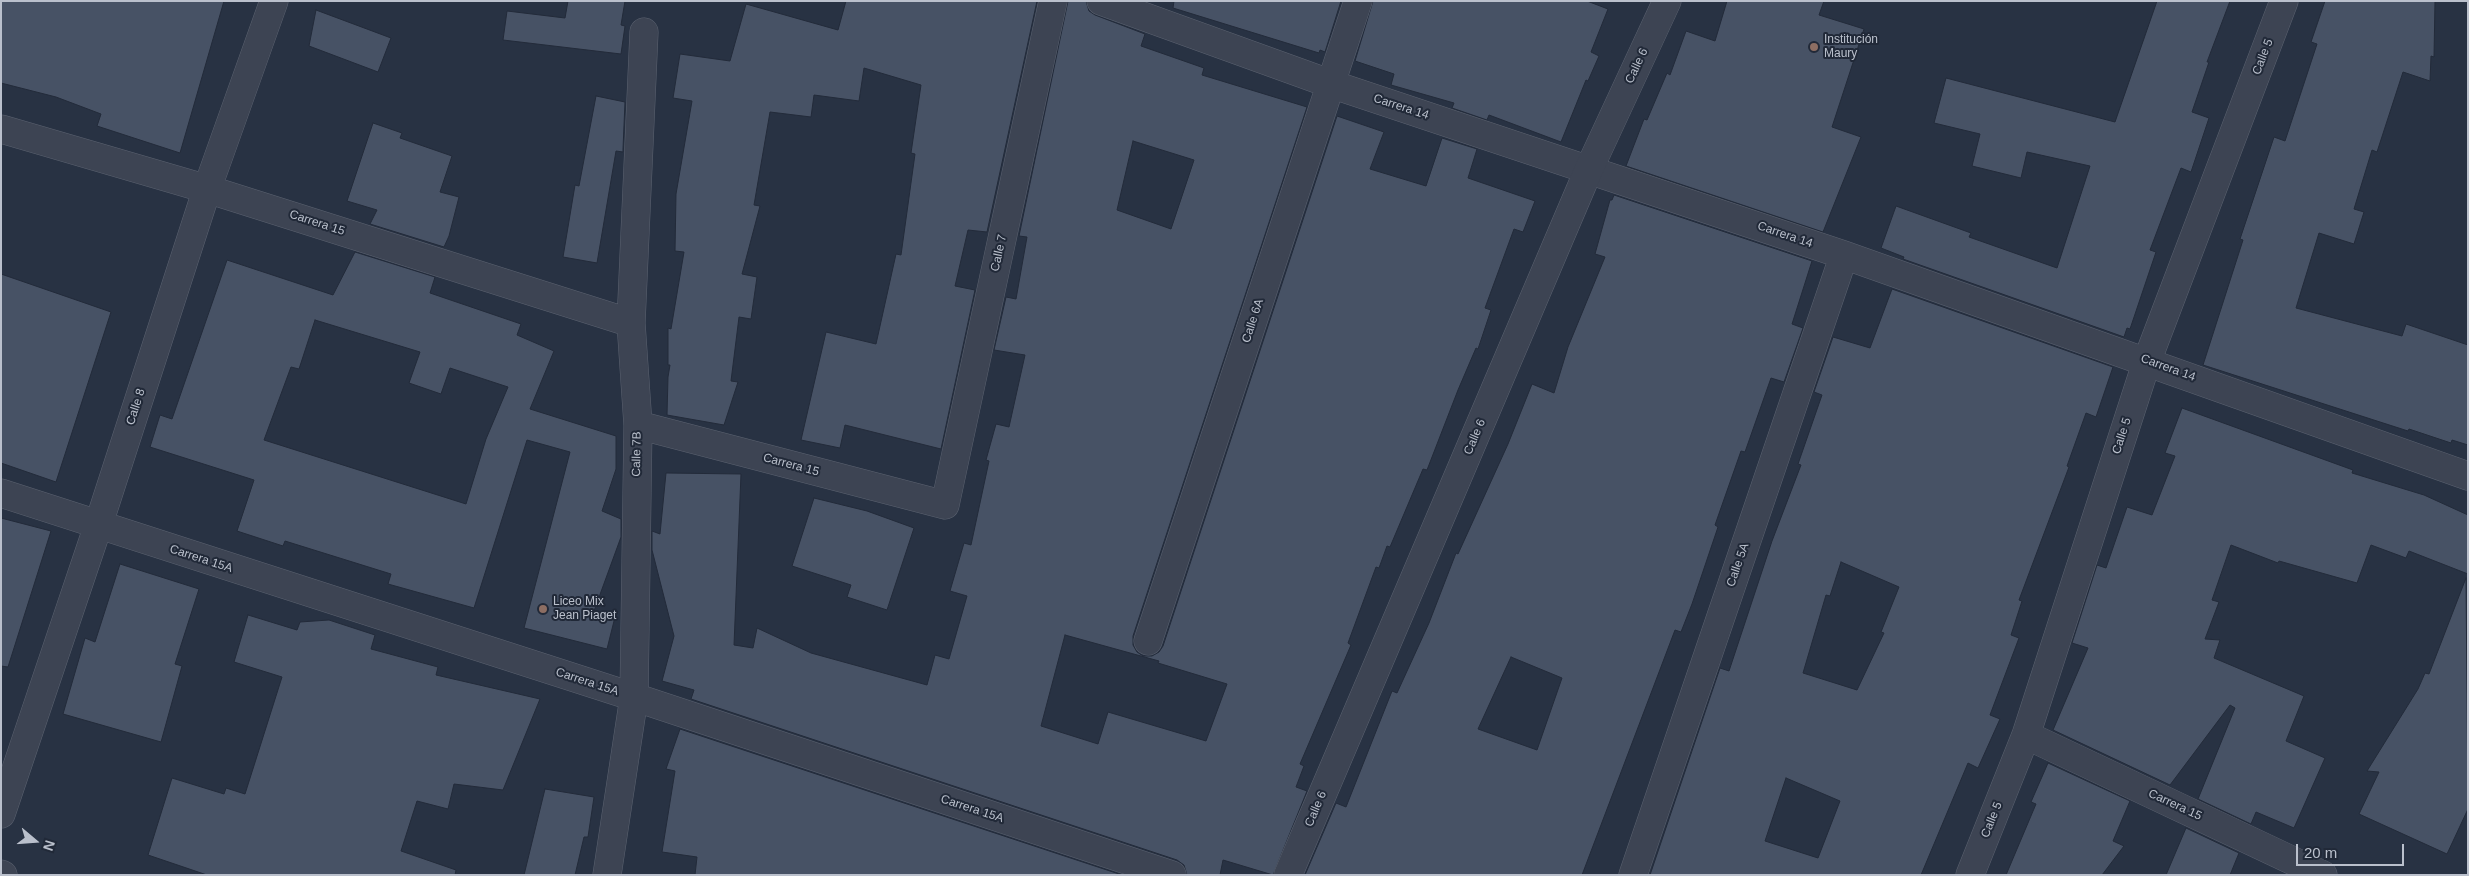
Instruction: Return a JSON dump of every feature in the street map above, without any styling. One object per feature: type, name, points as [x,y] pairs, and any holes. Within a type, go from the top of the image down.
[{"type":"street","name":"Calle 8","points":[[1,814],[98,526],[207,189],[274,1]]},
{"type":"street","name":"Calle 7","points":[[945,505],[1053,1]]},
{"type":"street","name":"Carrera 14","points":[[1101,1],[1330,84],[1844,255],[2147,360],[2468,476]]},
{"type":"street","name":"Calle 6A","points":[[1148,641],[1358,1]]},
{"type":"street","name":"Calle 6","points":[[1288,875],[1589,169],[1668,1]]},
{"type":"street","name":"Calle 5","points":[[1970,875],[2026,735],[2147,360],[2284,1]]},
{"type":"street","name":"Calle 7B","points":[[608,875],[634,697],[638,425],[631,323],[644,32]]},
{"type":"street","name":"Carrera 15","points":[[1,129],[207,189],[631,323]]},
{"type":"street","name":"Calle 5A","points":[[1633,875],[1844,255]]},
{"type":"street","name":"Carrera 15","points":[[638,425],[945,505]]},
{"type":"street","name":"Carrera 15A","points":[[1,493],[98,526],[634,697],[1172,875]]},
{"type":"street","name":"Carrera 15","points":[[2026,735],[2323,875]]},
{"type":"building","points":[[1,1],[224,1],[180,153],[97,126],[101,114],[56,97],[1,83]]},
{"type":"building","points":[[568,1],[625,1],[621,25],[625,26],[621,54],[503,40],[507,11],[565,18]]},
{"type":"building","points":[[846,1],[1037,1],[987,232],[968,230],[955,286],[975,290],[941,449],[845,425],[840,448],[801,440],[826,332],[876,344],[896,254],[901,255],[915,154],[911,153],[921,85],[864,68],[859,101],[814,95],[811,117],[770,112],[754,205],[760,206],[742,274],[757,277],[751,319],[739,317],[731,381],[738,382],[724,425],[667,415],[670,365],[668,365],[668,328],[671,329],[684,252],[675,251],[676,194],[692,101],[673,98],[680,54],[730,61],[746,4],[838,30]]},
{"type":"building","points":[[1068,1],[1086,1],[1089,11],[1095,15],[1145,34],[1141,46],[1204,68],[1202,75],[1307,107],[1133,636],[1133,645],[1137,652],[1143,656],[1152,656],[1159,652],[1163,646],[1337,116],[1384,132],[1370,169],[1426,186],[1442,138],[1477,149],[1468,178],[1535,201],[1523,232],[1514,229],[1485,308],[1491,310],[1478,349],[1476,348],[1458,390],[1427,470],[1423,469],[1390,547],[1387,546],[1379,568],[1376,567],[1348,643],[1351,645],[1300,764],[1304,766],[1296,787],[1307,791],[1273,875],[1223,860],[1220,875],[1187,875],[1184,865],[1177,860],[691,699],[694,690],[662,681],[674,636],[652,550],[652,531],[660,534],[666,473],[741,474],[734,645],[753,648],[757,628],[811,653],[927,685],[935,655],[949,659],[967,596],[950,591],[964,543],[971,545],[989,461],[986,460],[996,424],[1009,427],[1025,355],[994,350],[1006,297],[1016,299],[1027,237],[1019,236]],"holes":[[[1133,141],[1194,160],[1171,229],[1117,210]],[[1065,635],[1159,661],[1158,663],[1227,684],[1206,741],[1108,712],[1098,744],[1041,726]]]},
{"type":"building","points":[[1174,1],[1341,1],[1325,52],[1320,50],[1319,53],[1173,8]]},
{"type":"building","points":[[1373,1],[1587,1],[1608,9],[1591,52],[1599,56],[1588,81],[1586,80],[1561,142],[1489,115],[1487,120],[1452,108],[1454,103],[1391,85],[1394,74],[1355,61]]},
{"type":"building","points":[[1727,1],[1824,1],[1819,15],[1864,29],[1832,127],[1861,137],[1823,232],[1626,166],[1644,119],[1647,120],[1667,73],[1670,75],[1686,31],[1715,41]]},
{"type":"building","points":[[2157,1],[2230,1],[2207,62],[2209,62],[2192,112],[2209,118],[2191,172],[2181,168],[2150,250],[2156,252],[2130,329],[2127,328],[2124,337],[1903,259],[1904,257],[1881,248],[1896,206],[1971,233],[1969,237],[2057,268],[2090,166],[2027,152],[2021,178],[1972,166],[1980,134],[1934,123],[1946,78],[2115,122]]},
{"type":"building","points":[[2325,1],[2435,1],[2434,57],[2431,56],[2430,81],[2403,72],[2377,152],[2372,150],[2354,209],[2364,212],[2354,244],[2319,233],[2296,308],[2402,336],[2406,324],[2468,345],[2468,445],[2452,440],[2451,443],[2409,429],[2408,431],[2203,365],[2243,240],[2240,239],[2274,137],[2285,141],[2317,44],[2311,42]]},
{"type":"building","points":[[316,10],[391,38],[378,72],[309,46]]},
{"type":"building","points":[[596,96],[625,102],[623,152],[616,151],[597,263],[563,257],[575,185],[579,186]]},
{"type":"building","points":[[373,123],[402,133],[400,138],[452,156],[440,192],[459,197],[449,236],[444,247],[370,224],[377,210],[347,201]]},
{"type":"building","points":[[1614,195],[1812,261],[1792,324],[1803,328],[1784,382],[1771,378],[1745,452],[1741,451],[1715,525],[1718,527],[1692,604],[1681,632],[1675,630],[1582,875],[1305,875],[1336,803],[1346,807],[1392,691],[1397,693],[1429,623],[1456,553],[1458,554],[1508,444],[1532,384],[1554,393],[1568,347],[1605,257],[1595,254],[1610,200],[1612,200]],"holes":[[[1511,657],[1562,678],[1537,750],[1478,729]]]},
{"type":"building","points":[[355,252],[435,277],[430,293],[521,324],[517,335],[554,351],[530,409],[616,436],[616,469],[602,511],[621,519],[621,537],[594,611],[615,617],[607,649],[524,628],[570,452],[527,440],[474,608],[388,584],[391,574],[285,541],[283,546],[237,531],[254,480],[150,447],[160,415],[172,419],[227,260],[333,295]],"holes":[[[315,320],[420,352],[409,383],[441,394],[450,368],[508,387],[486,439],[466,504],[264,440],[291,367],[299,369]]]},
{"type":"building","points":[[1,274],[111,312],[56,482],[1,463]]},
{"type":"building","points":[[1892,289],[2113,367],[2096,417],[2086,413],[2067,466],[2069,467],[2019,600],[2022,601],[2011,635],[2019,638],[1990,715],[2000,719],[1978,768],[1968,763],[1921,875],[1650,875],[1720,668],[1729,671],[1772,541],[1801,465],[1798,464],[1822,395],[1814,392],[1833,337],[1870,348]],"holes":[[[1841,562],[1899,587],[1881,632],[1884,633],[1857,690],[1803,673],[1826,595],[1830,596]],[[1786,778],[1840,801],[1818,858],[1765,841]]]},
{"type":"building","points":[[2182,408],[2353,470],[2352,473],[2424,495],[2468,515],[2468,574],[2409,551],[2406,558],[2371,545],[2357,583],[2279,561],[2278,563],[2231,545],[2212,600],[2219,602],[2205,639],[2220,640],[2214,658],[2304,696],[2286,741],[2325,758],[2294,828],[2256,812],[2251,824],[2198,799],[2235,708],[2230,705],[2170,785],[2053,730],[2088,648],[2072,643],[2097,565],[2106,568],[2127,507],[2152,515],[2175,456],[2165,453]]},
{"type":"building","points":[[814,498],[867,511],[914,528],[887,610],[847,597],[851,585],[792,566]]},
{"type":"building","points":[[1,518],[51,531],[8,667],[1,666]]},
{"type":"building","points":[[120,564],[199,589],[175,664],[182,666],[161,742],[63,714],[85,638],[95,642]]},
{"type":"building","points":[[2466,578],[2468,809],[2447,854],[2359,814],[2379,772],[2367,771],[2418,689],[2425,673],[2429,674]]},
{"type":"building","points":[[248,615],[297,630],[300,622],[329,620],[375,635],[371,649],[438,667],[436,675],[540,699],[503,790],[454,784],[448,809],[417,801],[401,851],[456,870],[455,875],[207,875],[148,855],[172,778],[224,794],[226,788],[245,794],[282,677],[234,662]]},
{"type":"building","points":[[680,729],[1122,875],[695,875],[697,857],[662,852],[675,771],[666,769]]},
{"type":"building","points":[[2048,763],[2130,801],[2113,841],[2124,846],[2102,875],[2006,875],[2036,804],[2031,802]]},
{"type":"building","points":[[545,789],[594,797],[588,837],[584,837],[575,875],[524,875]]},
{"type":"building","points":[[2186,828],[2239,853],[2230,875],[2166,875]]},
{"type":"place","name":"Institución Maury","points":[[1814,47]]},
{"type":"place","name":"Liceo Mix Jean Piaget","points":[[543,609]]}]
